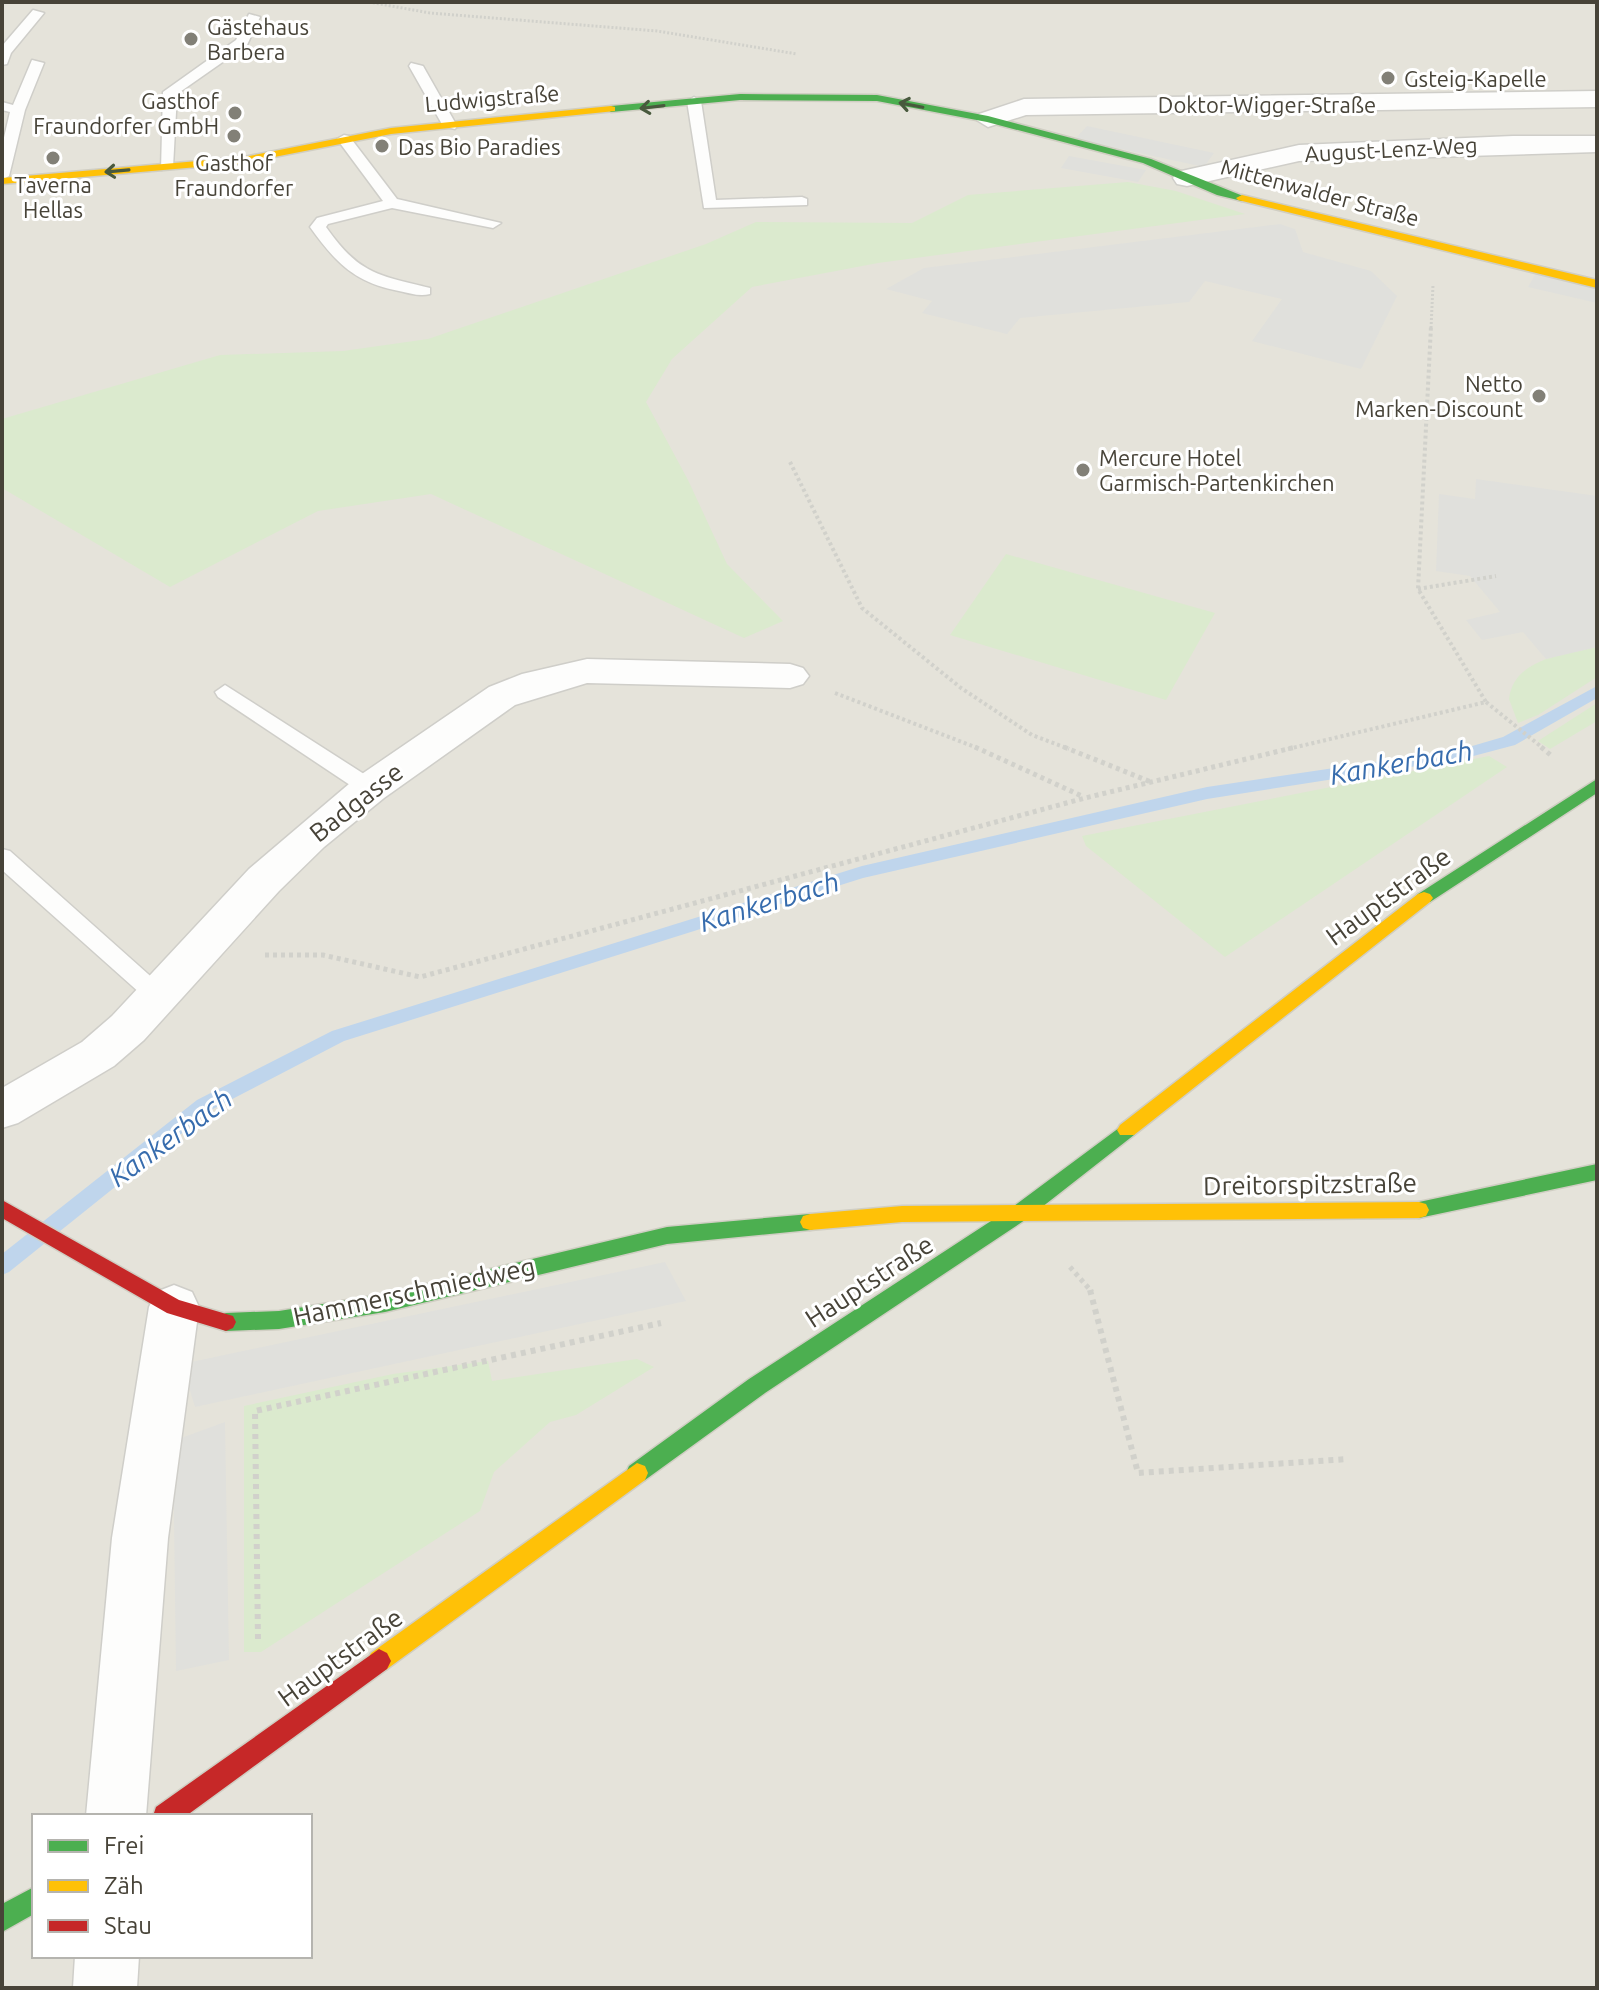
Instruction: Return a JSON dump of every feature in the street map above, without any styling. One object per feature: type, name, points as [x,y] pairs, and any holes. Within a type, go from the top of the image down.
[{"type":"street","name":"Ludwigstraße","points":[[2,178],[244,160],[344,139],[754,97],[877,98],[988,119]]},
{"type":"street","name":"Doktor-Wigger-Straße","points":[[988,119],[1024,107],[1597,99]]},
{"type":"street","name":"Mittenwalder Straße","points":[[988,119],[1147,161],[1221,193],[1597,284]]},
{"type":"street","name":"August-Lenz-Weg","points":[[1187,178],[1299,153],[1513,144],[1597,144]]},
{"type":"street","name":"Badgasse","points":[[2,1110],[98,1054],[158,996],[264,880],[370,788],[502,696],[535,683],[587,671],[790,676]]},
{"type":"street","name":"Hauptstraße","points":[[168,1814],[757,1386],[1021,1212],[1427,896],[1597,785]]},
{"type":"street","name":"Dreitorspitzstraße","points":[[1021,1212],[1411,1212],[1597,1172]]},
{"type":"street","points":[[2,1208],[174,1307],[140,1538],[116,1814]]},
{"type":"street","name":"Hammerschmiedweg","points":[[174,1307],[223,1322],[266,1322],[355,1309],[650,1238],[829,1218],[1021,1212]]},
{"type":"street","points":[[2,1919],[32,1901]]},
{"type":"street","points":[[105,1988],[107,1958]]},
{"type":"lane","points":[[2,61],[4,52],[38,13]]},
{"type":"lane","points":[[166,167],[170,92],[242,42],[254,17]]},
{"type":"lane","points":[[2,178],[18,110],[37,63]]},
{"type":"lane","points":[[416,66],[450,126]]},
{"type":"lane","points":[[694,101],[709,205],[802,202]]},
{"type":"lane","points":[[2,106],[18,110]]},
{"type":"lane","points":[[344,139],[392,203]]},
{"type":"lane","points":[[424,291],[359,275],[344,264],[318,227],[322,221],[392,203],[493,223]]},
{"type":"lane","points":[[225,692],[370,788]]},
{"type":"lane","points":[[2,857],[158,996]]},
{"type":"path","points":[[369,2],[430,13],[657,31],[776,49]]},
{"type":"path","points":[[1426,245],[1434,278],[1418,589],[1486,702],[1533,743]]},
{"type":"path","points":[[790,462],[862,608],[961,688],[1032,735],[1152,783]]},
{"type":"path","points":[[1418,589],[1496,576]]},
{"type":"path","points":[[790,676],[950,736],[1085,798]]},
{"type":"path","points":[[196,955],[323,955],[420,977],[1085,798],[1486,702]]},
{"type":"path","points":[[1021,1212],[1092,1292],[1138,1473],[1348,1459]]},
{"type":"path","points":[[258,1639],[255,1411],[661,1323]]},
{"type":"shaded area","points":[[2,2],[1597,3],[1597,1988],[2,1988]]},
{"type":"shaded area","points":[[1087,126],[1214,153],[1204,167],[1075,139]]},
{"type":"shaded area","points":[[1069,156],[1146,170],[1138,182],[1061,168]]},
{"type":"shaded area","points":[[1280,224],[1295,229],[1303,252],[1371,271],[1397,296],[1361,369],[1252,341],[1282,299],[1205,281],[1189,302],[1020,318],[1007,334],[922,313],[932,301],[886,289],[924,268]]},
{"type":"shaded area","points":[[1536,273],[1597,287],[1597,303],[1528,287]]},
{"type":"shaded area","points":[[1476,479],[1597,496],[1597,647],[1546,659],[1523,632],[1482,640],[1466,620],[1500,612],[1470,576],[1436,571],[1439,494],[1475,499]]},
{"type":"shaded area","points":[[665,1262],[686,1301],[195,1407],[182,1364]]},
{"type":"shaded area","points":[[225,1422],[229,1660],[176,1671],[173,1441]]},
{"type":"green space","points":[[1128,182],[1176,191],[1245,214],[878,263],[752,287],[672,359],[646,402],[688,480],[727,564],[783,621],[744,638],[431,494],[318,511],[170,587],[2,488],[2,419],[220,355],[343,351],[428,339],[706,244],[756,222],[912,223],[968,195]]},
{"type":"green space","points":[[1006,554],[1215,613],[1166,700],[950,635]]},
{"type":"green space","points":[[1597,647],[1597,677],[1538,715],[1518,723],[1509,699],[1520,675],[1542,661]]},
{"type":"green space","points":[[1597,703],[1597,721],[1550,749],[1538,741]]},
{"type":"green space","points":[[1489,756],[1507,767],[1225,957],[1086,846],[1082,836]]},
{"type":"green space","points":[[637,1359],[654,1367],[576,1415],[550,1422],[494,1472],[480,1511],[261,1652],[244,1652],[244,1406],[393,1374],[488,1361],[492,1381]]},
{"type":"waterway","name":"Kankerbach","points":[[2,1266],[204,1105],[338,1036],[862,872],[1207,793],[1462,754],[1509,741],[1597,691]]},
{"type":"traffic: fast","points":[[611,109],[740,97],[877,98],[988,119],[1147,161],[1221,193],[1242,198]]},
{"type":"traffic: fast","points":[[1424,898],[1597,785]]},
{"type":"traffic: fast","points":[[637,1473],[757,1386],[1021,1212],[1127,1130]]},
{"type":"traffic: fast","points":[[1419,1210],[1597,1172]]},
{"type":"traffic: fast","points":[[226,1322],[279,1320],[385,1303],[667,1235],[810,1222]]},
{"type":"traffic: fast","points":[[2,1919],[32,1901]]},
{"type":"traffic: slow","points":[[2,181],[244,160],[391,131],[611,109]]},
{"type":"traffic: slow","points":[[1242,198],[1597,284]]},
{"type":"traffic: slow","points":[[1127,1130],[1424,898]]},
{"type":"traffic: slow","points":[[810,1222],[902,1214],[1419,1210]]},
{"type":"traffic: slow","points":[[379,1661],[637,1473]]},
{"type":"traffic: jam","points":[[2,1208],[174,1307],[226,1322]]},
{"type":"traffic: jam","points":[[168,1814],[379,1661]]},
{"type":"place","name":"Gästehaus Barbera","points":[[191,39]]},
{"type":"place","name":"Gsteig-Kapelle","points":[[1388,78]]},
{"type":"place","name":"Gasthof Fraundorfer GmbH","points":[[235,113]]},
{"type":"place","name":"Gasthof Fraundorfer","points":[[234,136]]},
{"type":"place","name":"Das Bio Paradies","points":[[382,146]]},
{"type":"place","name":"Taverna Hellas","points":[[53,158]]},
{"type":"place","name":"Netto Marken-Discount","points":[[1539,396]]},
{"type":"place","name":"Mercure Hotel Garmisch-Partenkirchen","points":[[1083,470]]}]
